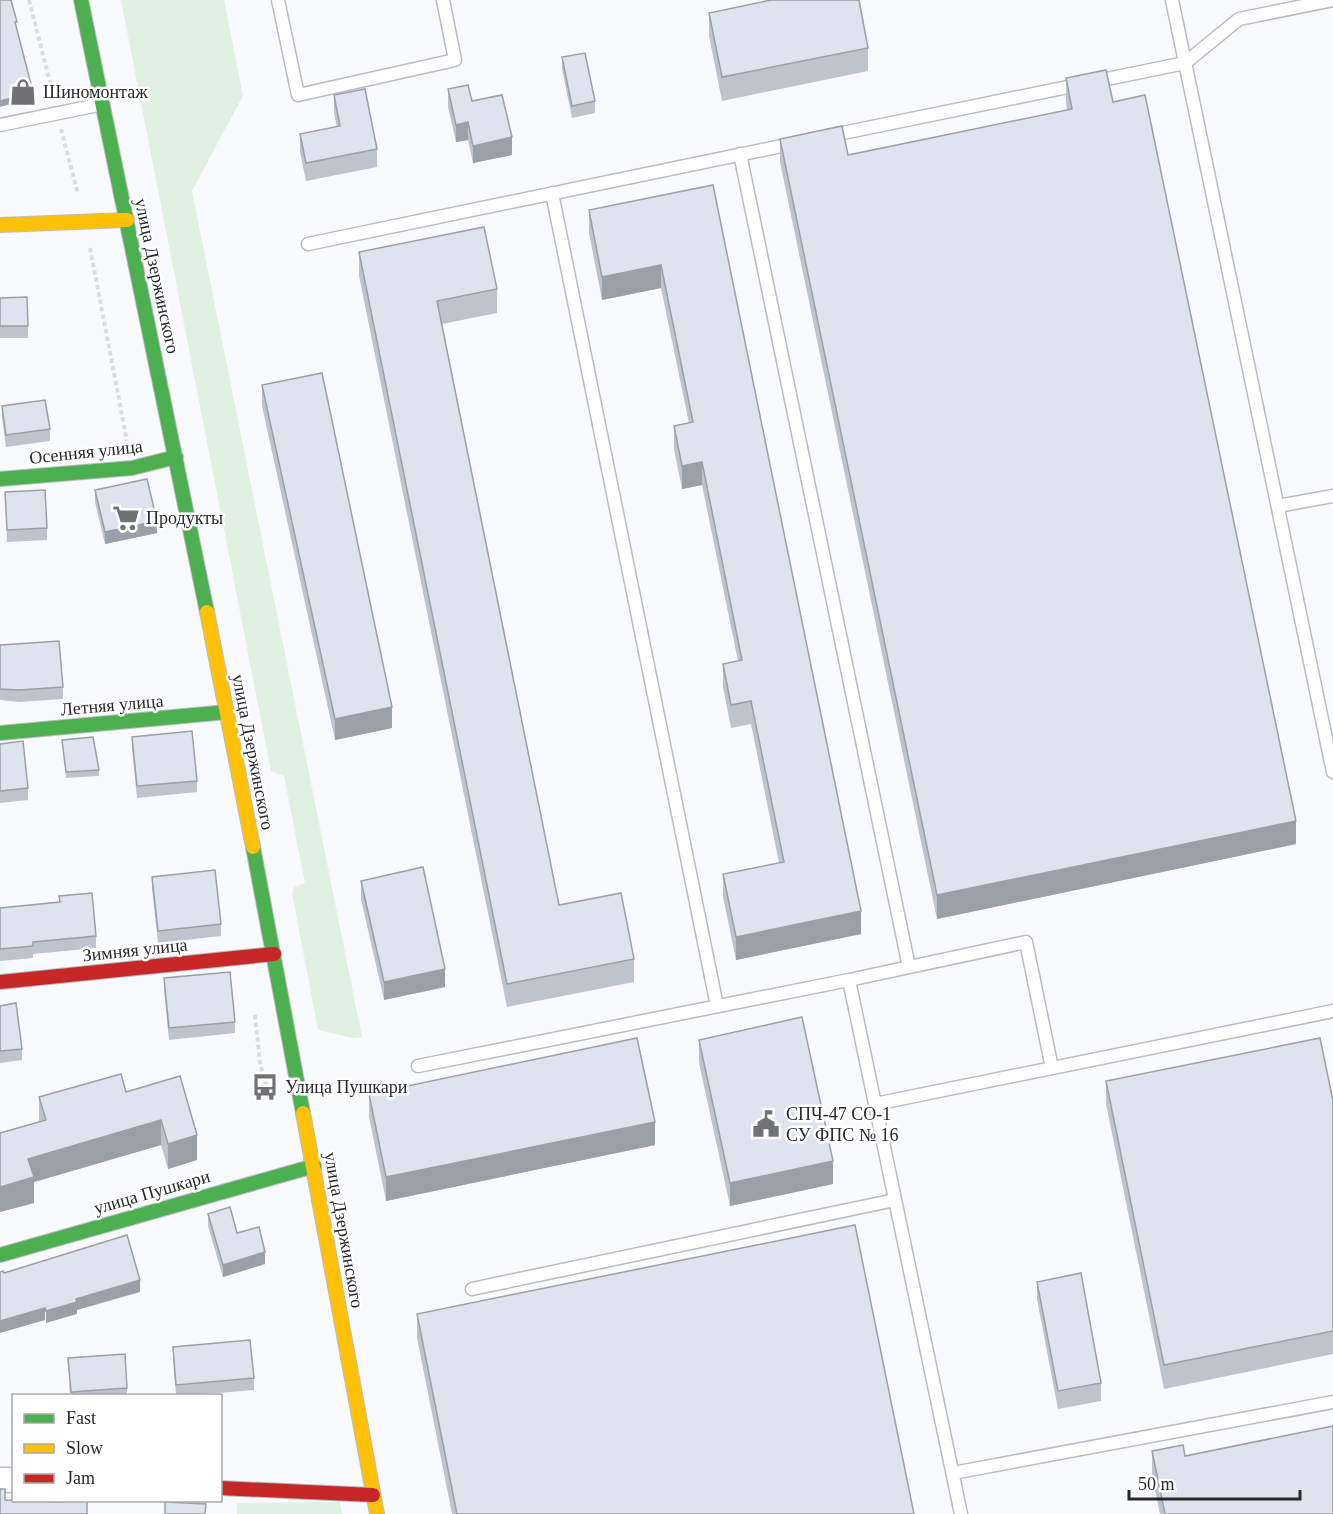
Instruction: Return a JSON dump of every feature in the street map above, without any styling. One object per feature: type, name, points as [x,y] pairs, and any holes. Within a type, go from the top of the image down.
[{"type":"main road","name":"улица Дзержинского","points":[[81,0],[227,712],[378,1514]]},
{"type":"main road","points":[[0,225],[127,220]]},
{"type":"main road","name":"Осенняя улица","points":[[0,479],[132,468],[176,457]]},
{"type":"main road","name":"Летняя улица","points":[[0,733],[227,712]]},
{"type":"main road","name":"Зимняя улица","points":[[0,982],[274,954]]},
{"type":"main road","name":"улица Пушкари","points":[[0,1255],[314,1166]]},
{"type":"main road","points":[[222,1488],[373,1494]]},
{"type":"lane","points":[[278,0],[298,94],[455,60],[443,0]]},
{"type":"lane","points":[[1172,0],[1333,772]]},
{"type":"lane","points":[[308,244],[1185,63],[1239,19],[1333,0]]},
{"type":"lane","points":[[0,125],[104,104]]},
{"type":"lane","points":[[740,154],[909,967]]},
{"type":"lane","points":[[552,193],[717,1006]]},
{"type":"lane","points":[[1278,507],[1333,496]]},
{"type":"lane","points":[[418,1065],[849,980],[1026,942],[1052,1068]]},
{"type":"lane","points":[[849,980],[961,1514]]},
{"type":"lane","points":[[875,1104],[1333,1011]]},
{"type":"lane","points":[[472,1289],[896,1200]]},
{"type":"lane","points":[[953,1473],[1333,1402]]},
{"type":"path","points":[[29,0],[85,222],[132,468]]},
{"type":"path","points":[[254,1004],[260,1063],[272,1106]]},
{"type":"green space","points":[[121,0],[224,0],[243,96],[192,191],[362,1037],[353,1038],[318,1030],[292,893],[294,887],[305,883],[284,776],[271,771]]},
{"type":"green space","points":[[340,1502],[342,1514],[237,1514],[237,1503]]},
{"type":"building","points":[[0,0],[11,0],[33,92],[0,101]]},
{"type":"building","points":[[771,0],[859,0],[868,48],[722,77],[709,13]]},
{"type":"building","points":[[585,53],[595,101],[572,106],[562,57]]},
{"type":"building","points":[[1106,70],[1113,102],[1145,95],[1296,821],[937,895],[780,139],[842,126],[848,155],[1072,109],[1066,78]]},
{"type":"building","points":[[468,85],[472,101],[502,95],[512,137],[473,146],[468,122],[456,125],[448,89]]},
{"type":"building","points":[[365,89],[377,149],[306,163],[300,134],[340,126],[334,95]]},
{"type":"building","points":[[713,185],[861,911],[736,937],[723,874],[784,862],[751,701],[731,705],[723,664],[742,660],[702,462],[682,466],[674,426],[693,422],[661,265],[602,277],[589,210]]},
{"type":"building","points":[[484,227],[497,289],[437,301],[559,905],[621,893],[634,959],[507,984],[359,252]]},
{"type":"building","points":[[27,297],[28,326],[0,326],[0,298]]},
{"type":"building","points":[[322,373],[392,707],[335,719],[262,385]]},
{"type":"building","points":[[45,400],[50,429],[6,435],[2,406]]},
{"type":"building","name":"Продукты","points":[[147,479],[157,521],[105,532],[95,490]]},
{"type":"building","points":[[45,490],[47,528],[7,530],[5,492]]},
{"type":"building","points":[[59,641],[63,687],[0,689],[0,645]]},
{"type":"building","points":[[192,731],[197,781],[137,786],[132,737]]},
{"type":"building","points":[[93,737],[99,770],[66,772],[62,740]]},
{"type":"building","points":[[23,741],[28,788],[0,791],[0,744]]},
{"type":"building","points":[[423,867],[445,969],[384,982],[361,881]]},
{"type":"building","points":[[215,870],[221,924],[158,931],[152,877]]},
{"type":"building","points":[[92,893],[96,936],[33,942],[33,946],[0,949],[0,908],[60,902],[59,896]]},
{"type":"building","points":[[230,972],[235,1022],[169,1028],[164,978]]},
{"type":"building","points":[[16,1003],[22,1049],[0,1051],[0,1006]]},
{"type":"building","name":"СПЧ-47 СО-1 СУ ФПС № 16","points":[[802,1017],[833,1161],[730,1183],[699,1040]]},
{"type":"building","points":[[637,1038],[655,1122],[386,1177],[369,1094]]},
{"type":"building","points":[[1320,1038],[1333,1101],[1333,1331],[1164,1365],[1106,1081]]},
{"type":"building","points":[[121,1074],[126,1092],[180,1076],[197,1135],[168,1144],[161,1120],[28,1159],[34,1177],[0,1187],[0,1133],[46,1120],[39,1097]]},
{"type":"building","points":[[230,1207],[237,1233],[259,1227],[265,1252],[223,1265],[208,1214]]},
{"type":"building","points":[[855,1225],[914,1514],[457,1514],[417,1314]]},
{"type":"building","points":[[127,1235],[140,1280],[76,1299],[77,1302],[46,1311],[45,1308],[0,1321],[0,1272],[4,1273]]},
{"type":"building","points":[[1081,1273],[1101,1383],[1058,1391],[1037,1282]]},
{"type":"building","points":[[250,1340],[254,1378],[176,1385],[173,1347]]},
{"type":"building","points":[[125,1354],[127,1388],[71,1392],[68,1358]]},
{"type":"building","points":[[1333,1426],[1333,1514],[1165,1514],[1152,1451],[1183,1445],[1185,1456]]},
{"type":"building","points":[[0,1489],[5,1489],[5,1500],[12,1502],[87,1502],[87,1514],[0,1514]]},
{"type":"building","points":[[165,1502],[206,1504],[205,1514],[165,1514]]},
{"type":"traffic: fast","points":[[81,0],[207,612]]},
{"type":"traffic: fast","points":[[0,479],[132,468],[176,457]]},
{"type":"traffic: fast","points":[[0,733],[227,712]]},
{"type":"traffic: fast","points":[[253,847],[303,1113]]},
{"type":"traffic: fast","points":[[0,1255],[314,1166]]},
{"type":"traffic: slow","points":[[0,225],[127,220]]},
{"type":"traffic: slow","points":[[207,612],[253,847]]},
{"type":"traffic: slow","points":[[303,1113],[377,1514]]},
{"type":"traffic: jam","points":[[0,982],[274,954]]},
{"type":"traffic: jam","points":[[222,1488],[373,1495]]},
{"type":"place","name":"Шиномонтаж","points":[[23,92]]},
{"type":"place","name":"Продукты","points":[[126,518]]},
{"type":"place","name":"Улица Пушкари","points":[[265,1087]]},
{"type":"place","name":"СПЧ-47 СО-1 СУ ФПС № 16","points":[[766,1124]]}]
